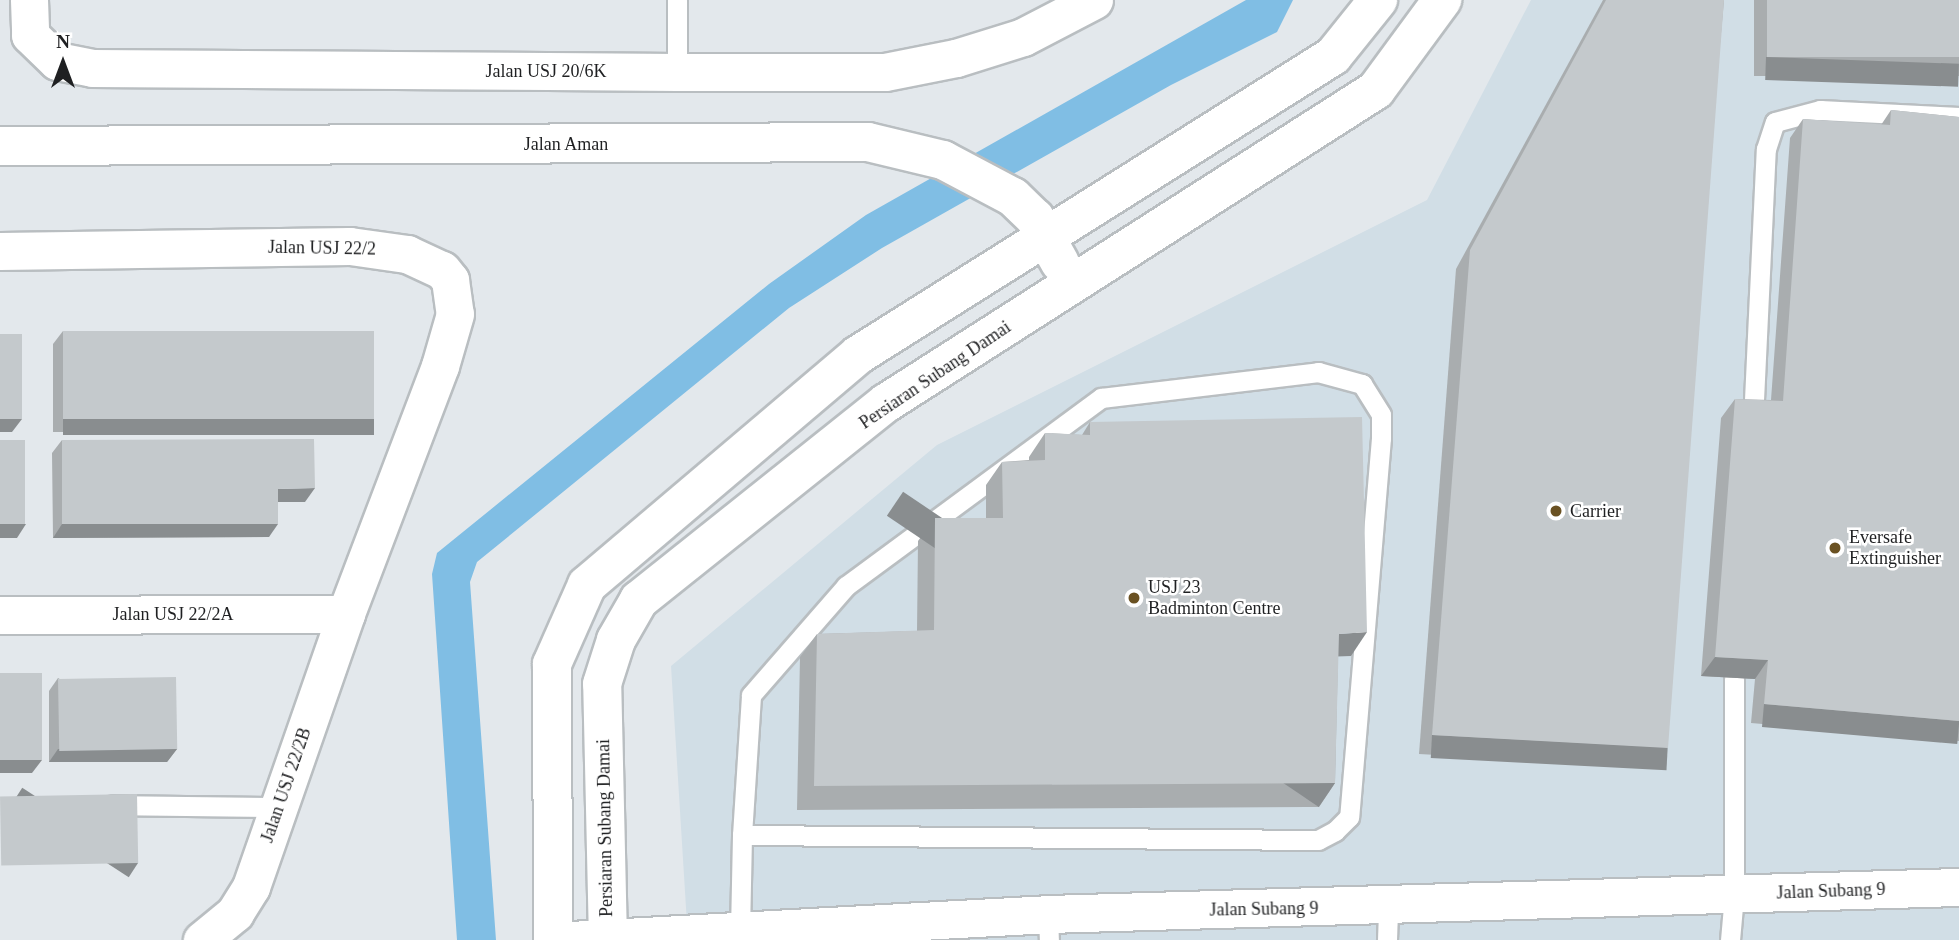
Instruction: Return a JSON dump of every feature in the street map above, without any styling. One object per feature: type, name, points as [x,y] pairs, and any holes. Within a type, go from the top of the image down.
[{"type":"street","name":"Jalan USJ 20/6K","points":[[29,0],[30,35],[57,61],[92,68],[677,72],[885,72],[956,58],[1023,37],[1094,0]]},
{"type":"street","points":[[554,940],[552,664],[587,585],[858,355],[1041,229],[1333,56],[1378,0]]},
{"type":"street","name":"Persiaran Subang Damai","points":[[608,939],[602,684],[616,640],[639,600],[886,403],[1376,90],[1442,0]]},
{"type":"street","name":"Jalan Aman","points":[[0,146],[868,142],[904,149],[981,178],[1013,197],[1041,229],[1072,286]]},
{"type":"street","name":"Jalan USJ 22/2","points":[[0,251],[350,246],[407,254],[442,270],[450,280],[455,314],[440,366],[346,614]]},
{"type":"street","name":"Jalan USJ 22/2A","points":[[0,615],[346,614]]},
{"type":"street","name":"Jalan USJ 22/2B","points":[[202,940],[235,913],[251,887],[346,614]]},
{"type":"street","name":"Jalan Subang 9","points":[[570,940],[740,931],[1387,923],[1734,895],[1959,887]]},
{"type":"lane","points":[[677,0],[677,72]]},
{"type":"lane","points":[[1753,421],[1766,149],[1775,122],[1819,110],[1959,117]]},
{"type":"lane","points":[[740,931],[742,835],[751,695],[846,586],[1101,398],[1318,372],[1363,384],[1381,415],[1381,438],[1349,817],[1335,831],[1318,840],[742,835]]},
{"type":"lane","points":[[1730,940],[1734,895],[1734,679]]},
{"type":"lane","points":[[97,805],[279,807]]},
{"type":"shaded area","points":[[1531,0],[1959,0],[1959,940],[688,940],[671,666],[937,445],[1427,200]]},
{"type":"water","points":[[1246,0],[1293,0],[1277,32],[1171,85],[882,248],[789,308],[477,562],[470,582],[496,940],[457,940],[432,574],[437,553],[769,284],[866,215]]},
{"type":"building","name":"Carrier","points":[[1606,0],[1724,0],[1668,748],[1432,735],[1470,250]]},
{"type":"building","points":[[1767,0],[1959,0],[1959,57],[1767,57]]},
{"type":"building","name":"Eversafe Extinguisher","points":[[1891,110],[1959,117],[1959,721],[1764,704],[1768,660],[1715,657],[1735,399],[1783,401],[1803,119],[1890,125]]},
{"type":"building","points":[[63,331],[374,331],[374,419],[63,419]]},
{"type":"building","points":[[0,334],[22,334],[22,419],[0,419]]},
{"type":"building","name":"USJ 23 Badminton Centre","points":[[1362,417],[1367,632],[1339,634],[1335,783],[814,786],[817,634],[934,630],[935,518],[1003,518],[1002,462],[1045,460],[1045,433],[1090,435],[1090,422]]},
{"type":"building","points":[[314,439],[315,488],[278,489],[278,524],[62,524],[62,440]]},
{"type":"building","points":[[0,440],[25,440],[25,524],[0,524]]},
{"type":"building","points":[[0,673],[42,673],[42,760],[0,760]]},
{"type":"building","points":[[176,677],[177,749],[59,751],[58,679]]},
{"type":"building","points":[[137,794],[138,863],[1,865],[0,796]]},
{"type":"place","name":"Carrier","points":[[1556,511]]},
{"type":"place","name":"Eversafe Extinguisher","points":[[1835,548]]},
{"type":"place","name":"USJ 23 Badminton Centre","points":[[1134,598]]}]
